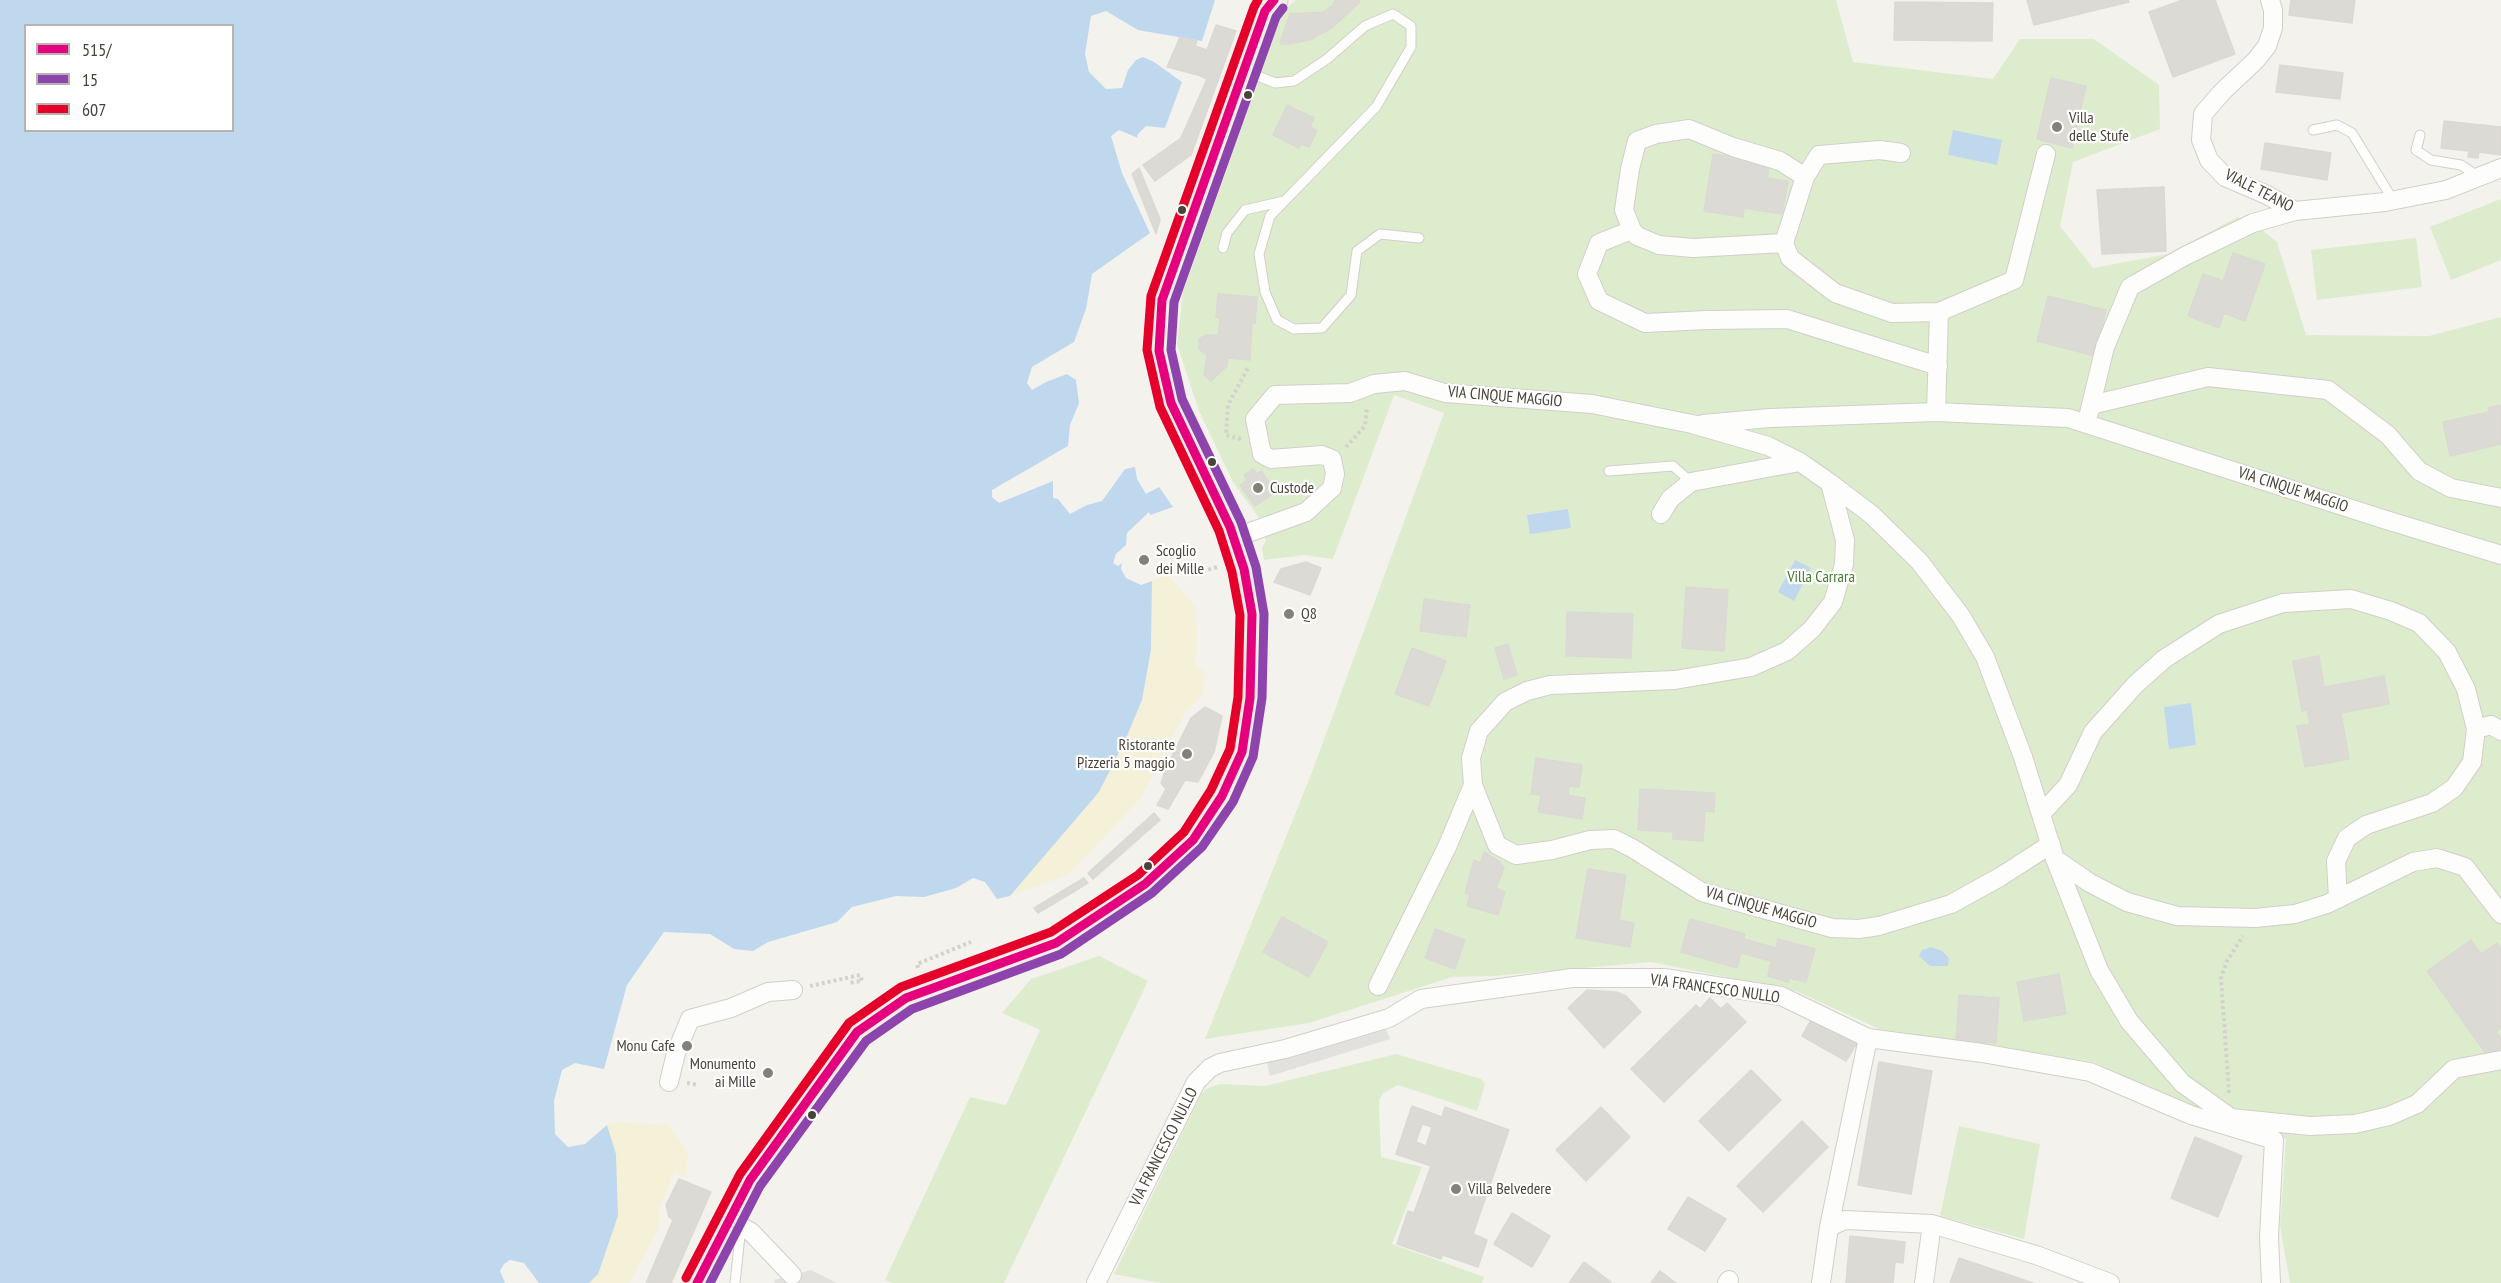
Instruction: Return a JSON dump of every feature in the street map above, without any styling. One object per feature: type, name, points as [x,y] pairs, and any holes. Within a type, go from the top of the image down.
[{"type":"main road","points":[[697,1283],[734,1223],[750,1180],[856,1032],[906,998],[1056,943],[1145,884],[1193,840],[1222,796],[1242,752],[1250,698],[1252,614],[1237,548],[1171,403],[1159,351],[1162,300],[1265,11],[1274,0]]},
{"type":"street","name":"VIALE TEANO","points":[[2270,0],[2273,10],[2273,28],[2267,46],[2203,114],[2201,140],[2209,160],[2225,177],[2267,195],[2295,211],[2393,200],[2446,190],[2501,168]]},
{"type":"street","points":[[1784,243],[1693,248],[1659,245],[1637,236],[1624,210],[1637,141],[1656,134],[1689,129],[1733,147],[1780,160],[1805,177]]},
{"type":"street","points":[[1901,153],[1880,150],[1819,155],[1805,177],[1784,243],[1790,258],[1835,293],[1892,313],[1939,312],[2014,280],[2046,154]]},
{"type":"street","points":[[2086,424],[2105,347],[2130,287],[2185,255],[2253,223],[2295,211]]},
{"type":"street","points":[[1632,230],[1599,243],[1587,274],[1599,301],[1645,323],[1787,319],[1938,366]]},
{"type":"street","points":[[1936,411],[1939,312]]},
{"type":"street","points":[[2091,405],[2208,377],[2328,390],[2388,435],[2419,471],[2451,488],[2501,498]]},
{"type":"street","name":"VIA CINQUE MAGGIO","points":[[1332,459],[1322,455],[1271,459],[1262,454],[1255,419],[1275,395],[1350,393],[1374,384],[1405,381],[1445,393],[1592,404],[1692,424],[1768,446],[1800,462],[1872,515],[1919,561],[1961,616],[1985,657],[2042,813],[2053,852],[2099,969],[2129,1021],[2182,1083],[2231,1118],[2310,1126],[2355,1124],[2389,1116],[2416,1104],[2454,1069],[2501,1060]]},
{"type":"street","name":"VIA CINQUE MAGGIO","points":[[1692,424],[1770,418],[1936,411],[2068,418],[2501,555]]},
{"type":"street","points":[[1237,548],[1306,512],[1332,488],[1335,474],[1332,459]]},
{"type":"street","points":[[1661,514],[1670,499],[1691,482],[1800,462]]},
{"type":"street","name":"VIA CINQUE MAGGIO","points":[[1830,483],[1845,540],[1844,564],[1833,602],[1812,629],[1787,651],[1751,667],[1697,677],[1626,684],[1550,685],[1527,691],[1505,702],[1479,731],[1471,758],[1473,785],[1497,845],[1516,855],[1552,850],[1590,840],[1614,839],[1702,892],[1832,928],[1859,929],[1880,926],[1951,904],[2053,852]]},
{"type":"street","points":[[2042,813],[2068,785],[2094,732],[2135,684],[2164,659],[2218,624],[2283,603],[2351,599],[2391,611],[2419,623],[2447,652],[2466,689],[2476,729],[2472,762],[2454,788],[2432,803],[2366,825],[2347,837],[2336,861],[2338,899]]},
{"type":"street","points":[[2476,729],[2491,725],[2501,731]]},
{"type":"street","name":"VIA CINQUE MAGGIO","points":[[1378,986],[1447,847],[1473,785]]},
{"type":"street","points":[[2053,852],[2090,883],[2127,902],[2177,916],[2255,918],[2295,914],[2338,899],[2413,862],[2437,858],[2465,867],[2501,914]]},
{"type":"street","name":"VIA FRANCESCO NULLO","points":[[1096,1283],[1197,1082],[1210,1068],[1220,1063],[1285,1050],[1389,1018],[1420,999],[1572,978],[1665,978],[1781,996],[1868,1038],[1982,1053],[2090,1072],[2191,1115],[2274,1140],[2269,1237],[2271,1283]]},
{"type":"street","points":[[669,1082],[676,1053],[690,1019],[731,1008],[768,992],[793,990]]},
{"type":"street","points":[[1821,1283],[1829,1227],[1868,1038]]},
{"type":"street","points":[[1829,1227],[1845,1220],[1932,1224],[2036,1255],[2110,1283]]},
{"type":"street","points":[[734,1223],[758,1238],[792,1275]]},
{"type":"street","points":[[1924,1283],[1932,1224]]},
{"type":"lane","points":[[1244,70],[1275,83],[1294,81],[1327,59],[1365,26],[1393,14],[1411,26],[1411,47],[1376,107],[1270,216],[1259,254],[1265,292],[1276,320],[1294,329],[1322,328],[1351,296],[1357,251],[1380,234],[1419,238]]},
{"type":"lane","points":[[2313,130],[2337,125],[2352,133],[2393,200]]},
{"type":"lane","points":[[2420,135],[2416,150],[2431,160],[2461,165],[2479,177]]},
{"type":"lane","points":[[1223,248],[1227,233],[1245,210],[1284,201]]},
{"type":"lane","points":[[1609,471],[1672,466],[1691,482]]},
{"type":"lane","points":[[734,1223],[735,1283]]},
{"type":"path","points":[[1332,459],[1352,443],[1365,426],[1367,388],[1374,384]]},
{"type":"path","points":[[1190,563],[1199,573],[1237,548]]},
{"type":"path","points":[[2231,1118],[2221,978],[2227,961],[2255,918]]},
{"type":"path","points":[[793,990],[860,975],[862,981],[849,983]]},
{"type":"green space","name":"Villa Carrara","points":[[1296,0],[1836,0],[1853,62],[1993,79],[2020,39],[2094,39],[2159,85],[2160,129],[2073,162],[2060,226],[2093,268],[2168,254],[2238,217],[2253,223],[2277,242],[2306,335],[2429,336],[2501,317],[2501,1283],[2290,1283],[2280,1226],[2286,1139],[2204,1114],[2094,1062],[1879,1029],[1796,991],[1651,962],[1493,976],[1452,977],[1309,1023],[1205,1039],[1312,772],[1444,413],[1394,395],[1333,559],[1304,555],[1264,560],[1262,547],[1266,541],[1260,519],[1233,482],[1199,411],[1177,344],[1183,292],[1283,11]]},
{"type":"green space","points":[[2501,199],[2501,260],[2451,280],[2430,227]]},
{"type":"green space","points":[[2416,238],[2422,287],[2317,300],[2311,250]]},
{"type":"green space","points":[[1099,956],[1148,981],[1004,1283],[892,1283],[885,1280],[970,1097],[1006,1105],[1040,1030],[1002,1013],[1031,979]]},
{"type":"green space","points":[[1396,1054],[1481,1079],[1485,1084],[1477,1111],[1398,1085],[1383,1093],[1379,1101],[1381,1157],[1422,1167],[1392,1244],[1484,1277],[1482,1283],[1161,1283],[1114,1274],[1201,1095],[1206,1089],[1219,1084],[1265,1086]]},
{"type":"green space","points":[[1959,1126],[2040,1144],[2024,1239],[1940,1216]]},
{"type":"sand","points":[[1167,574],[1196,607],[1198,647],[1194,663],[1205,673],[1202,696],[1186,711],[1141,798],[1068,875],[1010,896],[1099,792],[1127,736],[1142,700],[1151,650],[1152,581]]},
{"type":"sand","points":[[614,1122],[668,1125],[688,1152],[686,1178],[675,1170],[659,1209],[659,1227],[630,1283],[589,1283],[598,1273],[616,1154],[607,1125]]},
{"type":"shaded area","points":[[1385,1026],[1390,1039],[1270,1076],[1267,1062]]},
{"type":"shaded area","points":[[811,1270],[837,1283],[775,1283],[774,1280]]},
{"type":"water","points":[[0,0],[1215,0],[1202,41],[1138,30],[1106,11],[1091,16],[1085,54],[1089,72],[1106,89],[1122,88],[1128,70],[1136,60],[1143,57],[1182,82],[1165,128],[1146,126],[1137,135],[1138,138],[1119,130],[1111,136],[1122,173],[1150,233],[1092,274],[1086,309],[1074,342],[1032,367],[1027,383],[1032,390],[1067,374],[1076,380],[1079,403],[1070,425],[1068,446],[992,490],[992,497],[999,503],[1053,481],[1053,498],[1058,499],[1070,514],[1087,505],[1102,501],[1125,469],[1135,467],[1137,479],[1146,494],[1159,487],[1173,507],[1150,515],[1149,512],[1127,533],[1126,545],[1116,554],[1113,563],[1118,566],[1122,563],[1121,569],[1126,578],[1141,585],[1152,581],[1151,650],[1142,700],[1099,792],[1010,896],[997,899],[985,882],[973,878],[956,888],[924,897],[896,896],[852,907],[837,922],[768,942],[753,951],[734,949],[710,934],[664,932],[627,985],[604,1069],[575,1063],[562,1070],[554,1101],[555,1134],[568,1147],[585,1144],[607,1125],[616,1154],[618,1216],[598,1274],[589,1283],[539,1283],[524,1263],[510,1260],[500,1271],[505,1283],[0,1283]]},
{"type":"water","points":[[1953,130],[2002,140],[1997,165],[1948,155]]},
{"type":"water","points":[[1568,509],[1571,528],[1530,534],[1527,515]]},
{"type":"water","points":[[1795,560],[1811,568],[1794,601],[1778,592]]},
{"type":"water","points":[[2191,703],[2196,745],[2169,749],[2164,707]]},
{"type":"water","points":[[1931,947],[1942,951],[1949,958],[1948,966],[1930,966],[1919,956],[1922,950]]},
{"type":"building","points":[[1335,0],[1359,0],[1360,2],[1333,27],[1310,40],[1282,45],[1280,42],[1290,14],[1323,12],[1333,5]]},
{"type":"building","points":[[2027,0],[2128,0],[2129,2],[2034,25]]},
{"type":"building","points":[[2183,0],[2215,0],[2235,54],[2173,77],[2149,12]]},
{"type":"building","points":[[2291,0],[2355,0],[2352,23],[2289,15]]},
{"type":"building","points":[[1895,2],[1993,3],[1992,41],[1894,40]]},
{"type":"building","points":[[1216,25],[1236,31],[1191,155],[1155,181],[1143,165],[1181,138],[1207,79],[1198,75]]},
{"type":"building","points":[[1180,37],[1197,41],[1195,46],[1207,50],[1198,75],[1167,67]]},
{"type":"building","points":[[2280,65],[2343,73],[2340,99],[2276,92]]},
{"type":"building","points":[[2051,78],[2086,86],[2072,148],[2037,139]]},
{"type":"building","points":[[1287,105],[1314,118],[1310,127],[1317,131],[1309,147],[1301,144],[1299,148],[1273,135]]},
{"type":"building","points":[[2444,121],[2501,127],[2501,155],[2479,152],[2478,158],[2468,157],[2469,151],[2441,148]]},
{"type":"building","points":[[2265,143],[2331,153],[2327,180],[2261,169]]},
{"type":"building","points":[[1713,154],[1770,163],[1767,178],[1788,181],[1782,214],[1744,208],[1743,217],[1704,211]]},
{"type":"building","points":[[1139,168],[1160,219],[1156,234],[1132,174]]},
{"type":"building","points":[[2164,187],[2166,251],[2102,254],[2097,190]]},
{"type":"building","points":[[2233,253],[2265,264],[2245,321],[2224,313],[2219,328],[2188,316],[2203,274],[2223,281]]},
{"type":"building","points":[[1218,294],[1257,297],[1255,323],[1252,323],[1250,360],[1228,358],[1227,366],[1211,381],[1204,375],[1207,356],[1199,349],[1199,339],[1205,335],[1218,335],[1220,318],[1216,317]]},
{"type":"building","points":[[2048,296],[2106,310],[2095,356],[2037,341]]},
{"type":"building","points":[[2501,405],[2501,444],[2450,456],[2443,422],[2489,412],[2488,408]]},
{"type":"building","name":"Custode","points":[[1253,469],[1257,474],[1261,471],[1276,492],[1255,506],[1240,485],[1247,480],[1244,475]]},
{"type":"building","points":[[1306,562],[1321,568],[1310,595],[1274,582],[1281,569]]},
{"type":"building","points":[[1686,587],[1728,590],[1724,651],[1682,648]]},
{"type":"building","points":[[1424,599],[1470,605],[1466,637],[1420,631]]},
{"type":"building","points":[[1567,612],[1633,614],[1631,658],[1566,656]]},
{"type":"building","points":[[1508,644],[1517,675],[1504,679],[1495,648]]},
{"type":"building","points":[[1412,648],[1446,661],[1429,706],[1395,694]]},
{"type":"building","points":[[2319,656],[2324,687],[2384,676],[2389,704],[2341,713],[2349,759],[2305,767],[2297,726],[2310,724],[2307,710],[2302,711],[2293,661]]},
{"type":"building","points":[[1205,707],[1222,716],[1214,752],[1198,782],[1185,780],[1168,809],[1157,805],[1166,789],[1161,783],[1166,768],[1191,718]]},
{"type":"building","points":[[1536,758],[1582,765],[1579,787],[1569,786],[1568,795],[1585,798],[1582,819],[1538,812],[1541,795],[1531,794]]},
{"type":"building","points":[[1640,789],[1715,793],[1714,812],[1705,811],[1703,841],[1673,839],[1673,832],[1638,830]]},
{"type":"building","points":[[1154,813],[1160,820],[1093,879],[1088,873]]},
{"type":"building","points":[[1484,852],[1500,862],[1504,868],[1496,888],[1505,892],[1498,915],[1467,906],[1470,895],[1465,893],[1474,860],[1481,863]]},
{"type":"building","points":[[1588,869],[1626,875],[1619,920],[1634,923],[1630,947],[1576,938]]},
{"type":"building","points":[[1084,878],[1088,883],[1038,913],[1034,908]]},
{"type":"building","points":[[1282,917],[1328,942],[1309,977],[1263,952]]},
{"type":"building","points":[[1690,919],[1745,934],[1744,939],[1776,948],[1778,939],[1815,949],[1806,982],[1789,978],[1788,982],[1768,976],[1771,961],[1741,953],[1737,968],[1681,952]]},
{"type":"building","points":[[1435,929],[1465,940],[1455,969],[1425,958]]},
{"type":"building","points":[[2471,940],[2481,954],[2497,943],[2501,949],[2501,1028],[2496,1031],[2501,1039],[2501,1047],[2489,1058],[2427,971]]},
{"type":"building","points":[[2059,974],[2066,1014],[2024,1021],[2017,982]]},
{"type":"building","points":[[1587,990],[1616,992],[1626,996],[1641,1012],[1604,1048],[1568,1008]]},
{"type":"building","points":[[1959,995],[1999,998],[1996,1043],[1956,1041]]},
{"type":"building","points":[[1710,998],[1721,1009],[1727,1003],[1746,1022],[1664,1102],[1631,1069],[1696,1005],[1700,1009]]},
{"type":"building","points":[[1814,1014],[1859,1040],[1846,1061],[1802,1036]]},
{"type":"building","points":[[1879,1062],[1932,1071],[1911,1194],[1858,1185]]},
{"type":"building","points":[[1751,1070],[1781,1100],[1729,1151],[1699,1121]]},
{"type":"building","name":"Villa Belvedere","points":[[1412,1106],[1442,1117],[1445,1107],[1509,1130],[1473,1234],[1487,1240],[1478,1267],[1443,1255],[1441,1259],[1397,1244],[1408,1211],[1414,1213],[1431,1166],[1396,1154]],"holes":[[[1422,1124],[1432,1127],[1426,1146],[1416,1142]]]},
{"type":"building","points":[[1601,1107],[1630,1137],[1586,1181],[1556,1150]]},
{"type":"building","points":[[1802,1121],[1828,1147],[1763,1212],[1737,1186]]},
{"type":"building","points":[[2195,1137],[2242,1156],[2218,1217],[2171,1198]]},
{"type":"building","points":[[679,1179],[711,1192],[671,1283],[646,1283],[673,1220],[669,1217],[666,1205]]},
{"type":"building","points":[[1688,1197],[1726,1219],[1705,1251],[1668,1229]]},
{"type":"building","points":[[1512,1213],[1550,1236],[1532,1267],[1494,1244]]},
{"type":"building","points":[[1850,1236],[1905,1242],[1903,1263],[1895,1262],[1893,1283],[1846,1283]]},
{"type":"building","points":[[1959,1258],[2033,1283],[1950,1283]]},
{"type":"building","points":[[1584,1262],[1611,1282],[1611,1283],[1569,1283]]},
{"type":"building","points":[[1660,1271],[1676,1283],[1651,1283]]},
{"type":"transit line","name":"607","points":[[686,1278],[740,1174],[849,1023],[901,987],[1051,932],[1138,875],[1184,832],[1211,790],[1230,749],[1238,697],[1240,615],[1232,572],[1219,531],[1160,407],[1147,350],[1151,296],[1258,0]]},
{"type":"transit line","name":"515/","points":[[697,1283],[750,1180],[857,1032],[906,998],[1056,943],[1145,884],[1193,840],[1222,796],[1242,752],[1250,698],[1252,614],[1244,569],[1230,527],[1171,403],[1159,351],[1162,300],[1265,11],[1274,0]]},
{"type":"transit line","name":"15","points":[[710,1283],[760,1186],[866,1041],[912,1009],[1061,954],[1152,893],[1202,847],[1233,802],[1253,757],[1262,698],[1264,614],[1256,567],[1241,522],[1182,399],[1171,350],[1174,302],[1276,17],[1283,8]]},
{"type":"place","name":"Villa delle Stufe","points":[[2057,127]]},
{"type":"place","name":"Custode","points":[[1258,488]]},
{"type":"place","name":"Scoglio dei Mille","points":[[1144,560]]},
{"type":"place","name":"Q8","points":[[1289,614]]},
{"type":"place","name":"Ristorante Pizzeria 5 maggio","points":[[1187,754]]},
{"type":"place","name":"Monu Cafe","points":[[687,1046]]},
{"type":"place","name":"Monumento ai Mille","points":[[768,1073]]},
{"type":"place","name":"Villa Belvedere","points":[[1456,1189]]}]
